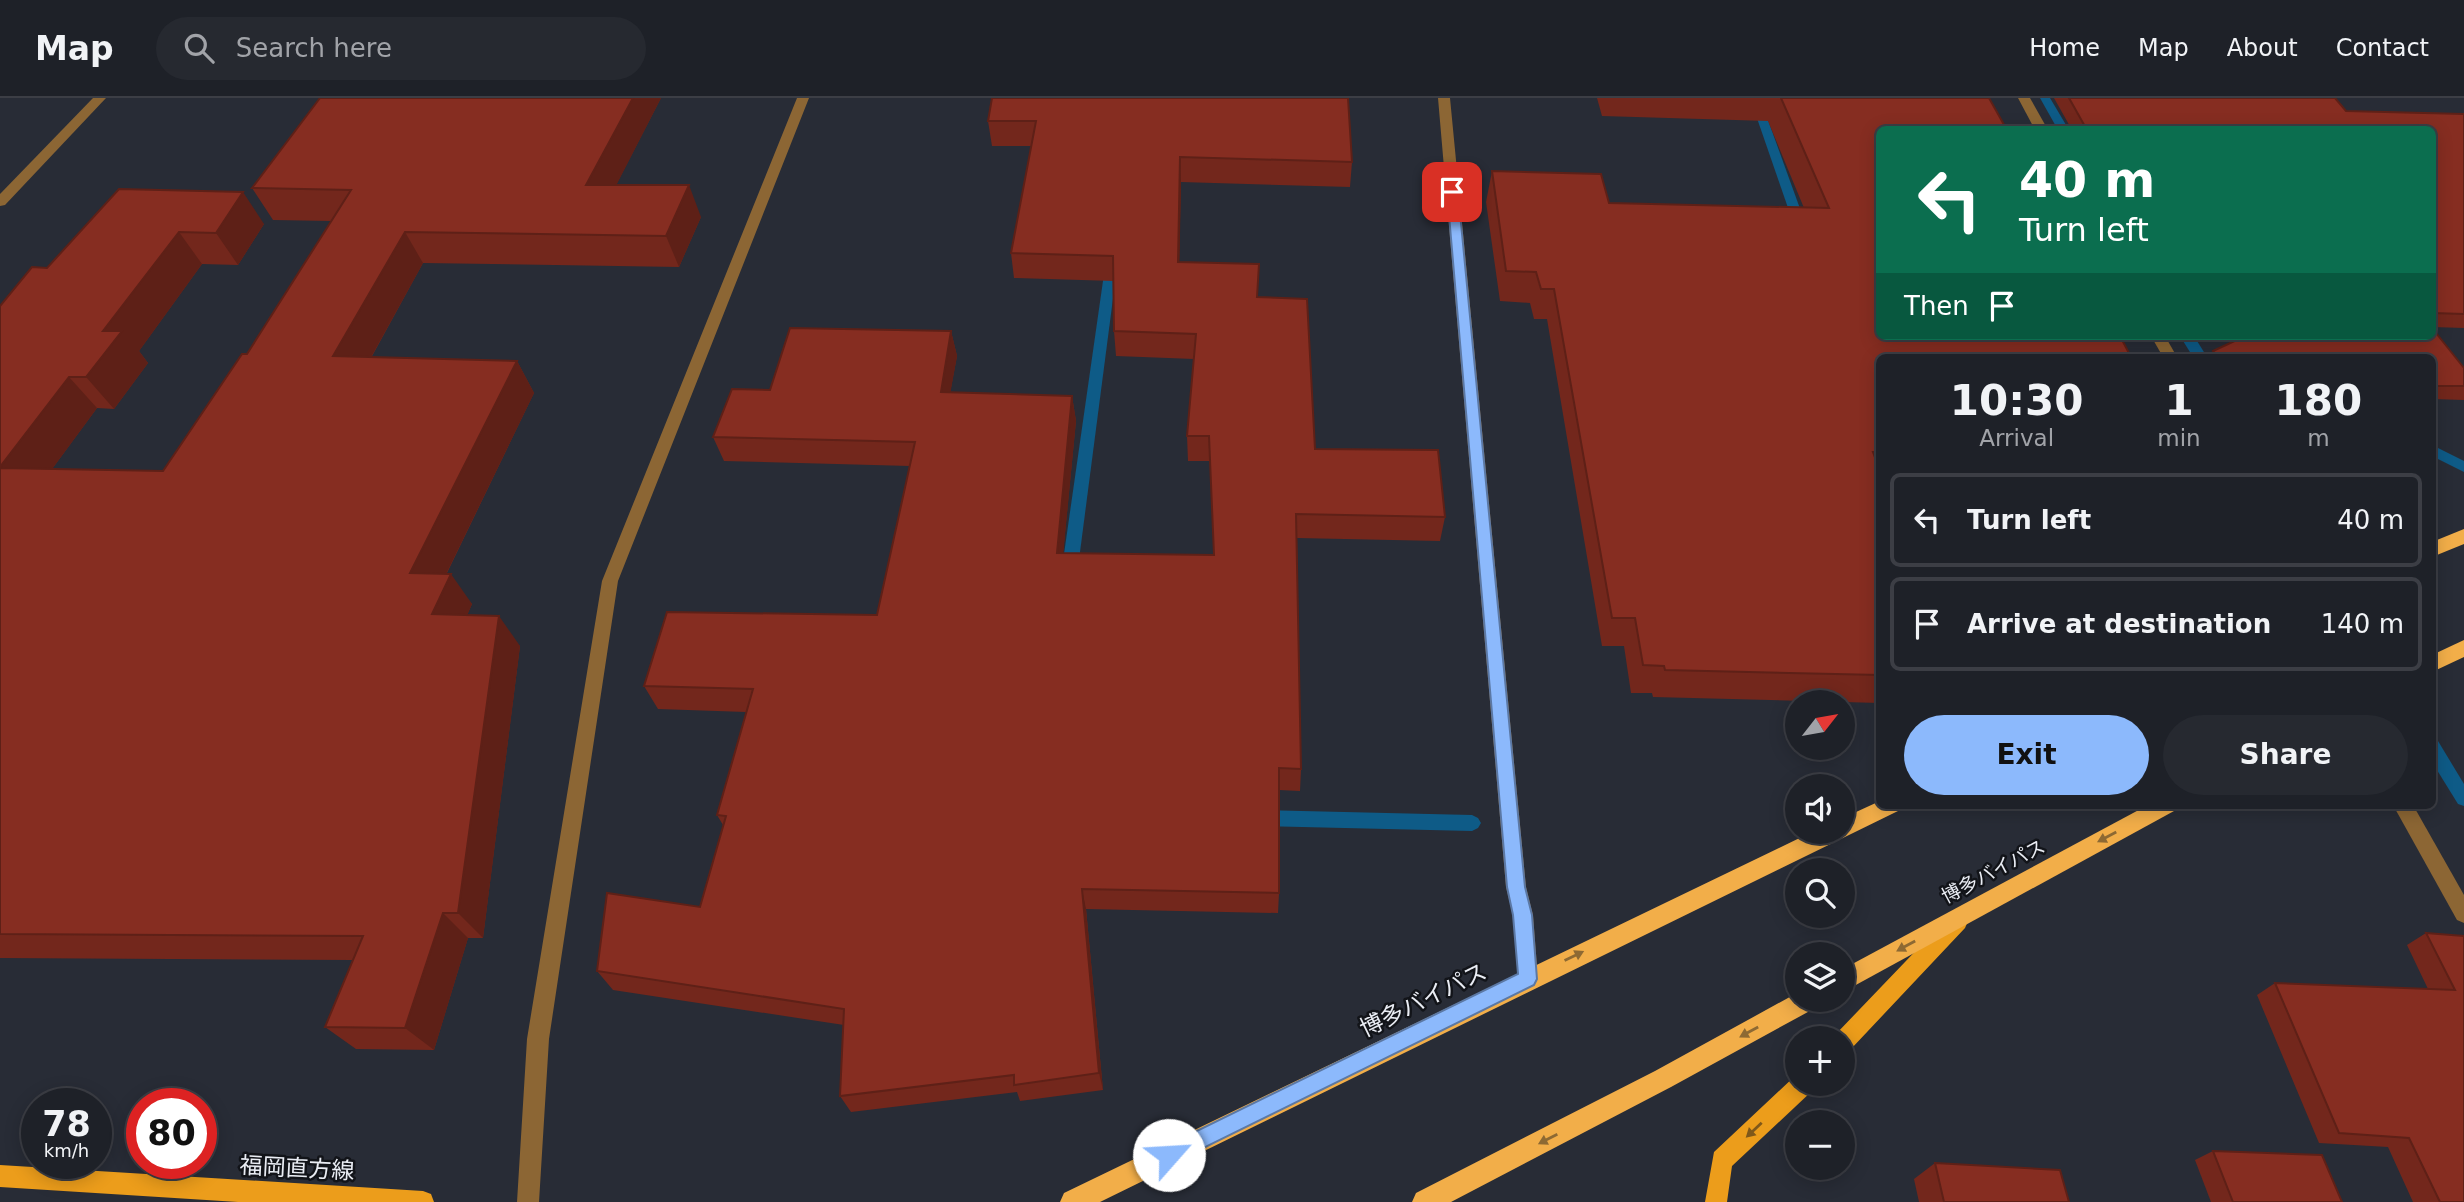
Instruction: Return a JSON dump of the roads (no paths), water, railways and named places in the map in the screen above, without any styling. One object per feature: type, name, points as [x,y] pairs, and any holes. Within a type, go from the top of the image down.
[{"type":"highway","points":[[2436,548],[2464,536]]},
{"type":"highway","points":[[2436,662],[2464,648]]},
{"type":"highway","points":[[1855,822],[1883,809]]},
{"type":"highway","name":"博多バイパス","points":[[1855,974],[2160,809]]},
{"type":"highway","name":"博多バイパス","points":[[1073,1202],[1809,844]]},
{"type":"highway","points":[[1425,1202],[1663,1079],[1785,1012]]},
{"type":"main road","points":[[1855,1029],[1966,913]]},
{"type":"main road","points":[[1716,1202],[1722,1160],[1790,1096]]},
{"type":"main road","name":"福岡直方線","points":[[0,1176],[423,1202]]},
{"type":"street","points":[[0,202],[100,98]]},
{"type":"street","points":[[528,1202],[538,1039],[610,581],[803,98]]},
{"type":"street","points":[[1444,98],[1516,887],[1522,915],[1528,979]]},
{"type":"street","points":[[2024,98],[2040,126]]},
{"type":"street","points":[[2405,809],[2464,914]]},
{"type":"waterway","points":[[1755,98],[1801,228]]},
{"type":"waterway","points":[[2045,98],[2062,126]]},
{"type":"waterway","points":[[1069,575],[1112,260]]},
{"type":"waterway","points":[[2189,340],[2198,354]]},
{"type":"waterway","points":[[2238,340],[2263,354]]},
{"type":"waterway","points":[[2436,452],[2464,467]]},
{"type":"waterway","points":[[2436,753],[2464,799]]},
{"type":"waterway","points":[[1257,818],[1472,823]]}]
